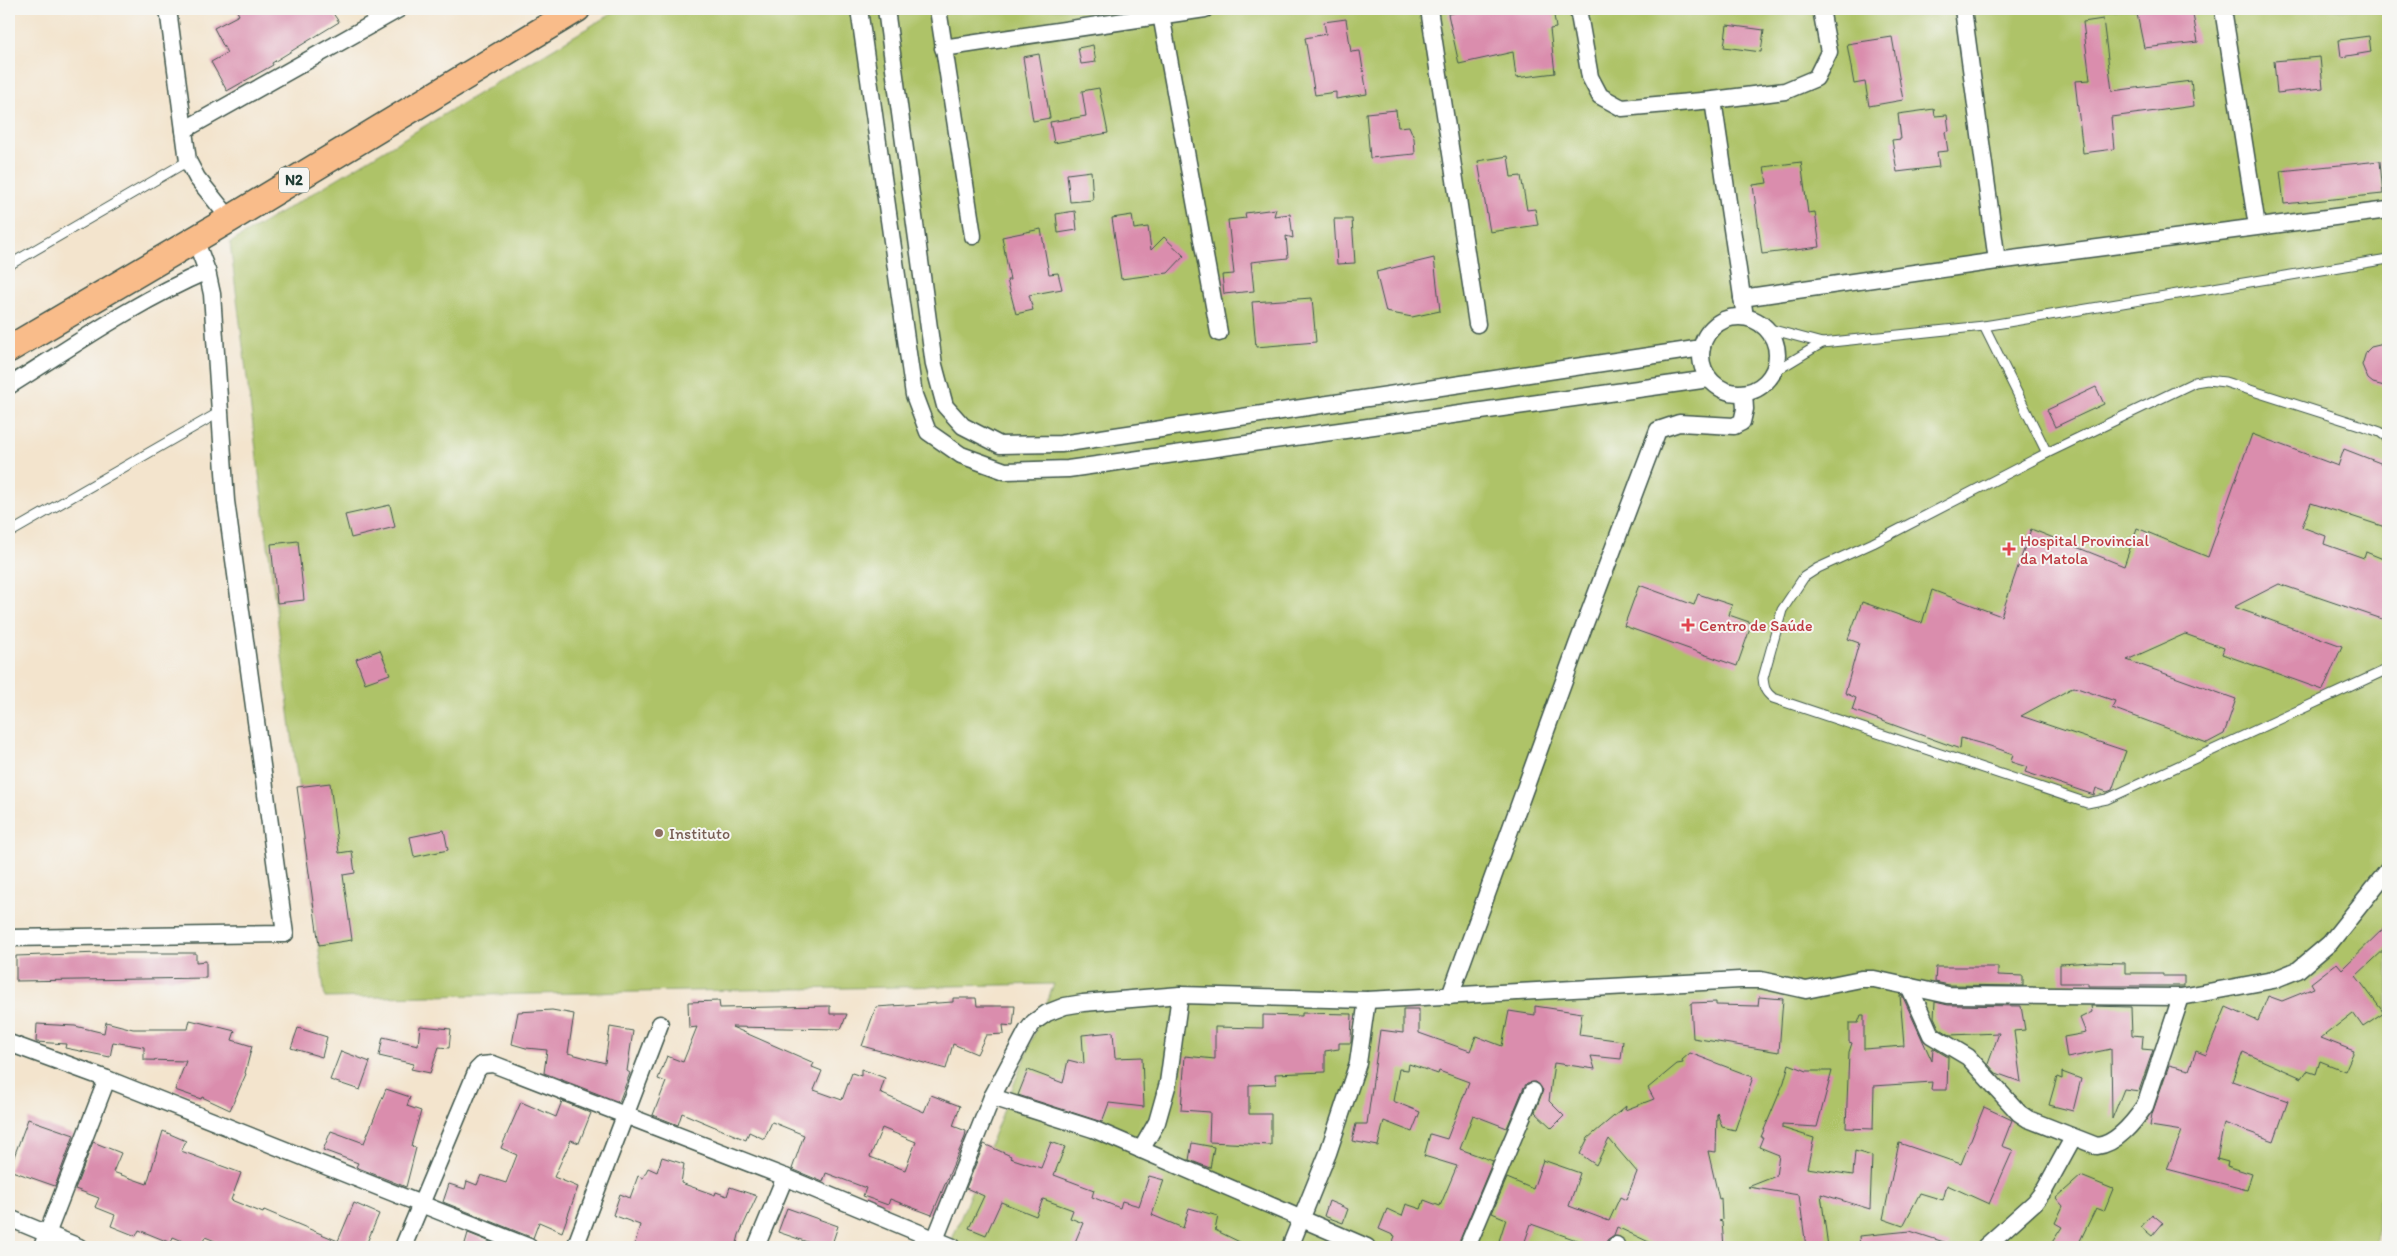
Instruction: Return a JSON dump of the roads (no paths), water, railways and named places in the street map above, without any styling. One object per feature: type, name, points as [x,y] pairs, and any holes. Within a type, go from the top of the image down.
[{"type":"main road","name":"N2","points":[[9,349],[230,219],[577,9]]},
{"type":"street","points":[[168,9],[188,162],[230,219]]},
{"type":"street","points":[[184,130],[399,9]]},
{"type":"street","points":[[859,9],[914,395],[928,432],[961,456],[1005,471],[1068,470],[1709,379]]},
{"type":"street","points":[[886,9],[934,365],[945,406],[962,426],[1000,445],[1061,444],[1702,348]]},
{"type":"street","points":[[938,9],[973,236]]},
{"type":"street","points":[[943,48],[1160,12],[1205,9]]},
{"type":"street","points":[[1430,9],[1478,324]]},
{"type":"street","points":[[1578,9],[1590,77],[1600,96],[1622,108],[1785,91],[1816,78],[1829,52],[1820,9]]},
{"type":"street","points":[[1963,9],[1997,261]]},
{"type":"street","points":[[2223,9],[2257,226]]},
{"type":"street","points":[[1160,12],[1218,333]]},
{"type":"street","points":[[1713,100],[1745,317]]},
{"type":"street","points":[[1742,298],[1997,261],[2388,210]]},
{"type":"street","points":[[9,938],[285,934],[226,501],[213,305],[208,271],[196,239]]},
{"type":"street","points":[[9,386],[120,317],[208,271]]},
{"type":"street","points":[[1733,317],[1745,317],[1756,321],[1766,328],[1778,348],[1778,360],[1774,372],[1767,382],[1756,390],[1744,393],[1731,393],[1719,388],[1709,379],[1701,359],[1702,348],[1706,337],[1722,321],[1733,317]]},
{"type":"street","points":[[1450,996],[1577,645],[1658,430],[1679,424],[1734,426],[1742,422],[1745,409],[1744,393]]},
{"type":"street","points":[[934,1244],[992,1097],[1027,1031],[1034,1022],[1047,1013],[1083,1003],[1180,995],[1367,1000],[1740,980],[1780,983],[1806,990],[1861,979],[1887,981],[1948,996],[2181,997],[2273,980],[2298,970],[2330,942],[2388,870]]},
{"type":"street","points":[[1909,986],[1931,1035],[1968,1057],[2019,1113],[2028,1119],[2097,1146],[2105,1145],[2135,1120],[2145,1106],[2181,997]]},
{"type":"street","points":[[1141,1150],[1157,1122],[1168,1083],[1180,995]]},
{"type":"street","points":[[1290,1247],[1328,1153],[1358,1063],[1367,1000]]},
{"type":"street","points":[[575,1247],[660,1024]]},
{"type":"street","points":[[9,1043],[107,1079],[529,1247]]},
{"type":"street","points":[[402,1247],[477,1070],[482,1066],[492,1064],[785,1177],[934,1244],[953,1247]]},
{"type":"street","points":[[44,1241],[107,1079]]},
{"type":"street","points":[[1467,1247],[1533,1091]]},
{"type":"street","points":[[992,1097],[1093,1129],[1367,1247]]},
{"type":"street","points":[[1984,1247],[2035,1202],[2045,1189],[2073,1138]]},
{"type":"street","points":[[756,1247],[785,1177]]},
{"type":"street","points":[[9,1218],[44,1241],[79,1247]]},
{"type":"lane","points":[[9,265],[188,162]]},
{"type":"lane","points":[[1766,328],[1822,343],[1984,326],[2388,259]]},
{"type":"lane","points":[[1984,326],[2025,405],[2047,453]]},
{"type":"lane","points":[[1774,372],[1822,343]]},
{"type":"lane","points":[[2388,438],[2380,432],[2354,423],[2225,382],[2207,380],[2195,382],[2170,392],[2047,453],[1873,543],[1818,568],[1804,577],[1782,610],[1763,678],[1767,694],[1802,708],[2086,803],[2107,800],[2388,669]]},
{"type":"lane","points":[[9,534],[220,412]]},
{"type":"place","name":"Hospital Provincial da Matola","points":[[2009,549]]},
{"type":"place","name":"Centro de Saúde","points":[[1688,625]]},
{"type":"place","name":"Instituto","points":[[659,833]]}]
